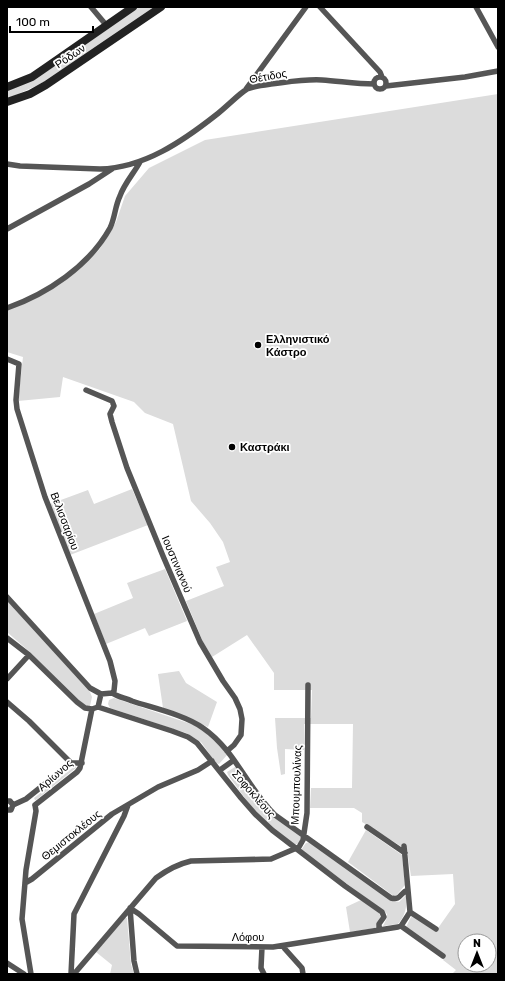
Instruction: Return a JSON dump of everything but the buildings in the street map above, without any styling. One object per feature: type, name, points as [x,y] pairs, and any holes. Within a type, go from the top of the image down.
[{"type":"street","points":[[91,7],[107,26]]},
{"type":"street","name":"Ρόδων","points":[[7,87],[32,77],[134,7]]},
{"type":"street","name":"Ρόδων","points":[[7,102],[30,94],[46,85],[161,7]]},
{"type":"street","points":[[246,90],[306,7]]},
{"type":"street","points":[[320,7],[380,72],[376,88],[380,90],[386,86],[465,77],[498,71]]},
{"type":"street","points":[[476,7],[498,47]]},
{"type":"street","name":"Θέτιδος","points":[[7,164],[20,166],[113,168],[140,162],[203,125],[246,90],[260,86],[298,80],[377,80]]},
{"type":"street","points":[[377,80],[385,80],[386,86]]},
{"type":"street","points":[[7,308],[47,289],[68,275],[92,254],[109,230],[120,196],[140,162]]},
{"type":"street","points":[[7,230],[89,184],[113,168]]},
{"type":"street","name":"Βελισσαρίου","points":[[7,359],[17,363],[20,367],[16,406],[45,497],[110,661],[115,683],[112,693]]},
{"type":"street","name":"Ιουστινιανού","points":[[86,390],[112,401],[114,406],[110,417],[123,456],[166,563],[200,642],[238,704],[242,719],[241,735],[234,745],[227,751]]},
{"type":"street","points":[[7,597],[90,688],[101,694],[95,708]]},
{"type":"street","name":"Σοφοκλέους","points":[[7,638],[29,655],[85,708],[95,708],[188,737],[197,743],[255,814],[272,830],[345,886],[382,912],[384,917],[380,924],[379,930]]},
{"type":"street","points":[[7,679],[29,655]]},
{"type":"street","name":"Μπουμπουλίνας","points":[[72,974],[107,936],[156,878],[181,864],[197,860],[271,859],[298,847],[301,844],[304,836],[307,813],[308,685]]},
{"type":"street","name":"Σοφοκλέους","points":[[101,694],[112,693],[196,723],[214,737],[227,751],[268,807],[304,836],[391,898],[397,899],[402,892],[408,890]]},
{"type":"street","points":[[7,702],[29,721],[71,763]]},
{"type":"street","name":"Αρίωνος","points":[[25,883],[36,811],[35,805],[77,772],[82,763],[95,708]]},
{"type":"street","points":[[220,770],[234,760]]},
{"type":"street","name":"Θεμιστοκλέους","points":[[25,883],[32,879],[112,814],[158,787],[198,770],[212,761]]},
{"type":"street","points":[[7,810],[11,810],[13,805],[26,799],[71,763],[82,763]]},
{"type":"street","points":[[26,799],[35,805]]},
{"type":"street","points":[[7,800],[13,805]]},
{"type":"street","points":[[72,974],[74,914],[124,816],[128,805]]},
{"type":"street","points":[[367,827],[405,853]]},
{"type":"street","points":[[404,846],[410,912],[401,926],[442,956]]},
{"type":"street","points":[[25,883],[23,926],[31,974]]},
{"type":"street","points":[[130,908],[134,961],[137,974]]},
{"type":"street","name":"Λόφου","points":[[130,908],[177,946],[283,946],[401,926]]},
{"type":"street","points":[[410,912],[436,929]]},
{"type":"street","points":[[283,946],[302,968],[303,974]]},
{"type":"street","points":[[262,947],[261,968],[264,974]]},
{"type":"street","points":[[7,963],[24,974]]},
{"type":"shaded area","points":[[139,7],[157,7],[62,72],[7,99],[7,90],[28,82],[49,70]]},
{"type":"shaded area","points":[[498,94],[498,974],[452,974],[456,970],[443,960],[445,956],[406,927],[412,915],[436,931],[455,904],[453,874],[411,876],[407,850],[362,822],[362,813],[354,808],[310,808],[311,788],[352,788],[353,724],[304,724],[304,750],[285,749],[285,774],[281,775],[275,718],[311,718],[312,690],[274,690],[274,673],[247,635],[212,657],[203,642],[186,601],[224,586],[216,567],[230,562],[223,542],[210,523],[191,501],[173,424],[145,413],[134,402],[63,377],[60,397],[18,401],[23,357],[7,352],[7,310],[59,285],[99,250],[116,222],[125,196],[149,168],[205,140]]},
{"type":"shaded area","points":[[132,489],[148,525],[70,555],[50,504],[88,490],[94,504]]},
{"type":"shaded area","points":[[165,569],[187,621],[149,636],[145,628],[106,644],[94,614],[133,598],[127,583]]},
{"type":"shaded area","points":[[7,601],[90,692],[92,697],[90,706],[85,706],[31,653],[7,632]]},
{"type":"shaded area","points":[[179,671],[186,683],[217,702],[208,727],[163,708],[158,674]]},
{"type":"shaded area","points":[[114,698],[194,725],[207,734],[228,754],[219,764],[216,763],[201,742],[186,733],[110,708],[108,704],[109,700]]},
{"type":"shaded area","points":[[75,766],[76,768],[35,800],[34,798]]},
{"type":"shaded area","points":[[235,767],[264,806],[301,836],[299,843],[295,845],[269,826],[253,809],[228,775],[227,772]]},
{"type":"shaded area","points":[[366,830],[402,855],[405,885],[395,897],[348,862]]},
{"type":"shaded area","points":[[310,842],[392,900],[399,902],[406,895],[405,910],[403,917],[398,924],[383,926],[387,918],[387,914],[384,911],[301,850],[306,843]]},
{"type":"shaded area","points":[[361,900],[379,913],[381,917],[375,928],[350,932],[346,907]]},
{"type":"shaded area","points":[[125,918],[127,918],[131,964],[134,974],[110,974],[112,965],[96,952]]},
{"type":"place","name":"Ελληνιστικό Κάστρο","points":[[258,345]]},
{"type":"place","name":"Καστράκι","points":[[232,447]]}]
